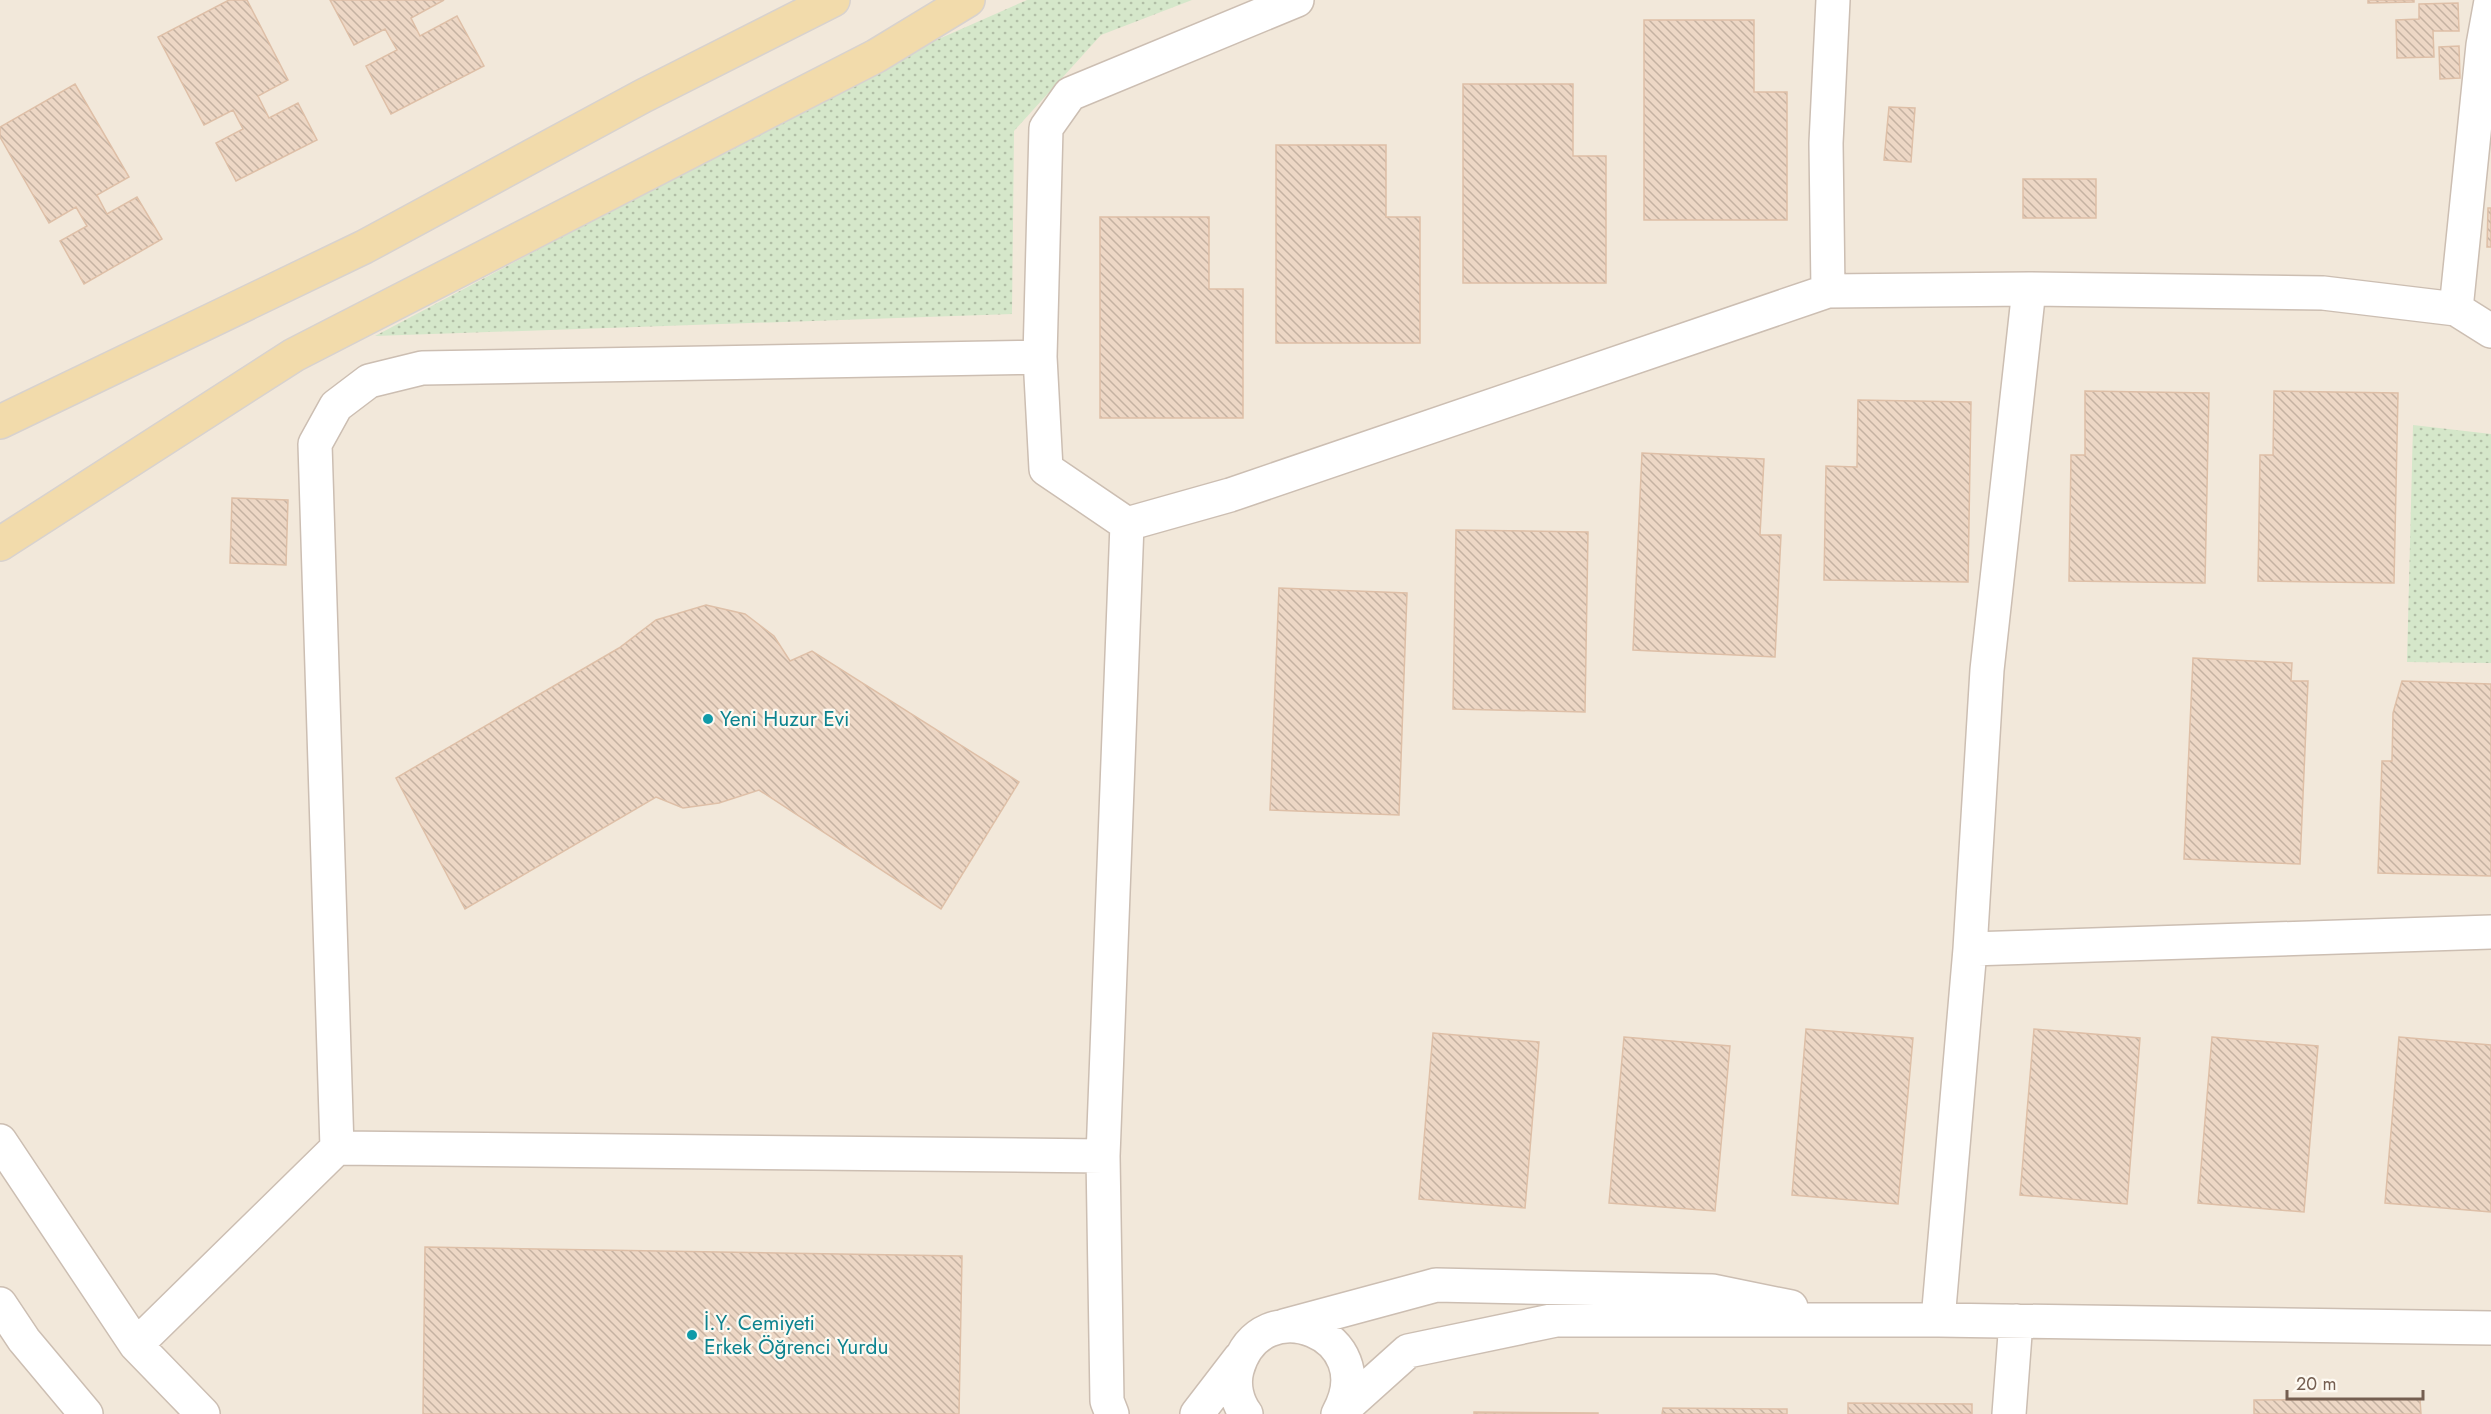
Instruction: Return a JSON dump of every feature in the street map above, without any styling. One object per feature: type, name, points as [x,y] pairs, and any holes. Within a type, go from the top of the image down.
[{"type":"main road","points":[[0,422],[364,247],[643,96],[833,0]]},
{"type":"main road","points":[[0,544],[294,355],[866,62],[968,0]]},
{"type":"street","points":[[1126,524],[1046,469],[1040,357],[1046,128],[1070,94],[1297,0]]},
{"type":"street","points":[[1828,291],[1826,143],[1833,0]]},
{"type":"street","points":[[2456,309],[2491,1]]},
{"type":"street","points":[[1126,524],[1230,495],[1828,291],[2029,289],[2323,293],[2456,309],[2491,331]]},
{"type":"street","points":[[1938,1320],[1970,949],[1988,670],[2029,289]]},
{"type":"street","points":[[338,1148],[315,444],[336,406],[369,381],[422,368],[1040,357]]},
{"type":"street","points":[[1112,1414],[1107,1401],[1102,1156],[1126,524]]},
{"type":"street","points":[[1970,949],[2491,932]]},
{"type":"street","points":[[0,1141],[136,1345],[203,1414]]},
{"type":"street","points":[[136,1345],[338,1148],[1102,1156]]},
{"type":"street","points":[[1197,1414],[1251,1343],[1266,1332],[1437,1285],[1712,1291],[1866,1322]]},
{"type":"street","points":[[0,1304],[24,1340],[86,1414]]},
{"type":"street","points":[[1338,1414],[1408,1351],[1556,1320],[1866,1322],[1938,1320],[2491,1328]]},
{"type":"street","points":[[2009,1414],[2016,1321]]},
{"type":"street","points":[[1284,1326],[1302,1326],[1320,1332],[1335,1344],[1344,1360],[1348,1378],[1347,1396],[1338,1414]]},
{"type":"street","points":[[1240,1358],[1236,1376],[1237,1394],[1246,1414]]},
{"type":"shaded area","points":[[0,0],[2491,0],[2491,1414],[0,1414]]},
{"type":"green space","points":[[1027,0],[1192,0],[1101,35],[1014,131],[1012,314],[375,336],[916,49]]},
{"type":"green space","points":[[2413,425],[2491,434],[2491,663],[2407,662]]},
{"type":"building","points":[[229,0],[247,0],[288,80],[258,96],[269,118],[298,103],[317,140],[236,181],[216,143],[243,129],[233,110],[204,125],[158,37]]},
{"type":"building","points":[[330,0],[444,0],[411,18],[420,36],[457,16],[484,66],[391,114],[366,66],[397,50],[385,29],[354,45]]},
{"type":"building","points":[[2368,0],[2414,0],[2414,2],[2368,3]]},
{"type":"building","points":[[2458,3],[2459,31],[2433,31],[2434,57],[2397,58],[2396,20],[2419,19],[2419,4]]},
{"type":"building","points":[[1644,20],[1754,20],[1754,92],[1787,92],[1787,220],[1644,220]]},
{"type":"building","points":[[2459,46],[2460,78],[2440,79],[2439,47]]},
{"type":"building","points":[[75,84],[129,177],[97,195],[107,214],[137,197],[162,239],[84,284],[60,241],[87,226],[76,207],[49,223],[0,137],[0,127]]},
{"type":"building","points":[[1463,84],[1573,84],[1573,156],[1606,156],[1606,283],[1463,283]]},
{"type":"building","points":[[1889,107],[1915,108],[1911,162],[1884,160]]},
{"type":"building","points":[[1276,145],[1386,145],[1386,217],[1420,217],[1420,343],[1276,343]]},
{"type":"building","points":[[2023,179],[2096,179],[2096,218],[2023,218]]},
{"type":"building","points":[[2488,208],[2491,208],[2491,247],[2487,247]]},
{"type":"building","points":[[1100,217],[1209,217],[1209,289],[1243,289],[1243,418],[1100,418]]},
{"type":"building","points":[[2085,391],[2209,393],[2205,583],[2069,581],[2071,455],[2085,455]]},
{"type":"building","points":[[2274,391],[2398,393],[2394,583],[2258,581],[2260,455],[2273,455]]},
{"type":"building","points":[[1858,400],[1971,402],[1968,582],[1824,580],[1826,466],[1857,467]]},
{"type":"building","points":[[1642,453],[1764,459],[1760,535],[1781,535],[1775,657],[1633,650]]},
{"type":"building","points":[[232,498],[288,500],[286,565],[230,563]]},
{"type":"building","points":[[1456,530],[1588,532],[1585,712],[1453,709]]},
{"type":"building","points":[[1279,588],[1407,593],[1399,815],[1270,810]]},
{"type":"building","name":"Yeni Huzur Evi","points":[[706,605],[745,614],[774,636],[790,661],[812,651],[1019,782],[941,909],[759,790],[719,803],[683,808],[656,797],[465,909],[396,778],[619,648],[656,620]]},
{"type":"building","points":[[2193,658],[2292,663],[2291,681],[2308,681],[2300,864],[2184,859]]},
{"type":"building","points":[[2402,681],[2491,684],[2491,876],[2378,873],[2382,761],[2392,761],[2393,713]]},
{"type":"building","points":[[1806,1029],[1913,1038],[1898,1204],[1792,1195]]},
{"type":"building","points":[[2034,1029],[2140,1038],[2127,1204],[2020,1195]]},
{"type":"building","points":[[1433,1033],[1539,1042],[1525,1208],[1419,1199]]},
{"type":"building","points":[[1624,1037],[1730,1046],[1715,1211],[1609,1203]]},
{"type":"building","points":[[2212,1037],[2318,1046],[2304,1212],[2198,1203]]},
{"type":"building","points":[[2399,1037],[2491,1045],[2491,1212],[2385,1203]]},
{"type":"building","name":"İ.Y. Cemiyeti Erkek Öğrenci Yurdu","points":[[425,1247],[962,1256],[959,1414],[423,1414]]},
{"type":"building","points":[[2420,1399],[2421,1414],[2254,1414],[2254,1400]]},
{"type":"building","points":[[1848,1403],[1972,1404],[1972,1414],[1848,1414]]},
{"type":"building","points":[[1663,1408],[1787,1409],[1787,1414],[1662,1414]]},
{"type":"building","points":[[1474,1412],[1598,1413],[1598,1414],[1474,1414]]},
{"type":"place","name":"Yeni Huzur Evi","points":[[708,719]]},
{"type":"place","name":"İ.Y. Cemiyeti Erkek Öğrenci Yurdu","points":[[692,1335]]}]
